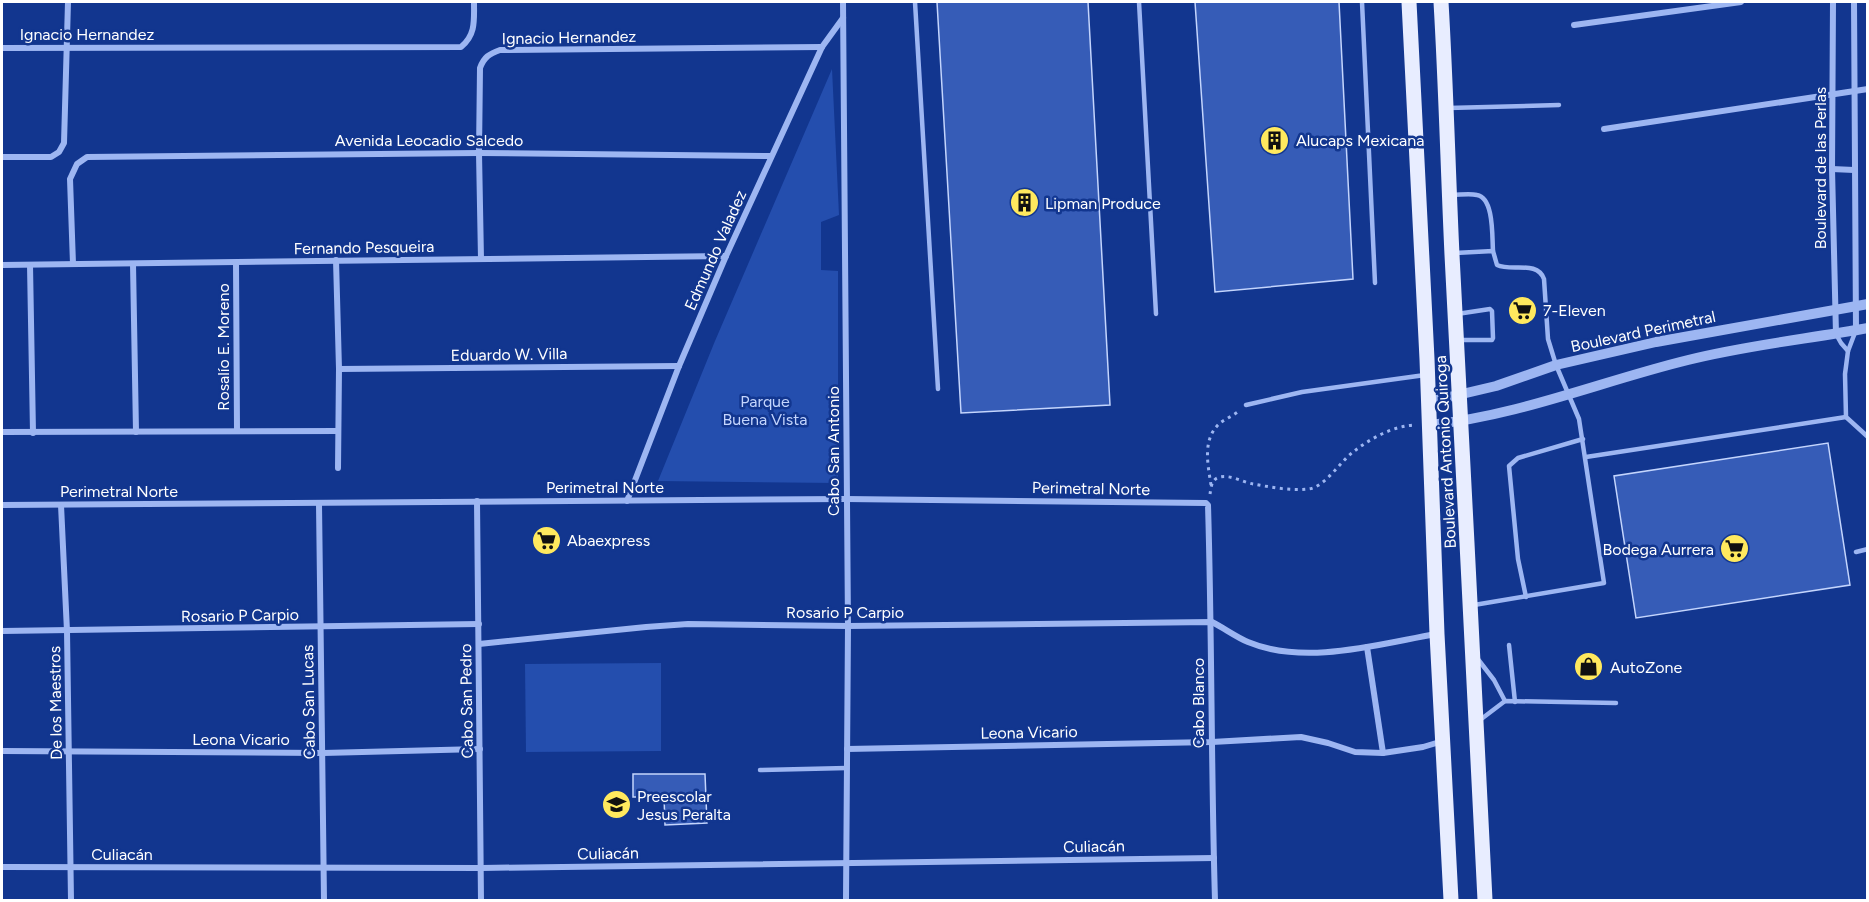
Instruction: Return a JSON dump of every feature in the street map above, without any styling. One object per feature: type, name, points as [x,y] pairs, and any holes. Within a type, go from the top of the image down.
[{"type":"main road","name":"Boulevard Antonio Quiroga","points":[[1409,2],[1451,900]]},
{"type":"main road","name":"Boulevard Antonio Quiroga","points":[[1442,2],[1452,253],[1478,722],[1485,900]]},
{"type":"street","points":[[2,157],[51,157],[59,152],[64,143],[68,2]]},
{"type":"street","name":"Ignacio Hernandez","points":[[2,48],[461,47],[470,40],[474,29],[474,2]]},
{"type":"street","name":"Cabo San Antonio","points":[[843,2],[848,626],[846,900]]},
{"type":"street","points":[[1574,25],[1742,2]]},
{"type":"street","name":"Boulevard de las Perlas","points":[[1833,2],[1832,169],[1836,334]]},
{"type":"street","name":"Boulevard de las Perlas","points":[[1854,2],[1854,170],[1862,329]]},
{"type":"street","name":"Edmundo Valadez","points":[[627,501],[679,366],[726,256],[822,47],[843,17]]},
{"type":"street","name":"Ignacio Hernandez","points":[[481,259],[480,68],[483,59],[491,53],[500,50],[822,47]]},
{"type":"street","points":[[1604,129],[1868,89]]},
{"type":"street","name":"Avenida Leocadio Salcedo","points":[[73,264],[70,179],[77,164],[87,157],[479,153],[771,156]]},
{"type":"street","points":[[1832,169],[1854,170]]},
{"type":"street","name":"Fernando Pesqueira","points":[[2,265],[726,256]]},
{"type":"street","points":[[336,260],[339,369],[338,468]]},
{"type":"street","name":"Rosalío E. Moreno","points":[[236,263],[237,430]]},
{"type":"street","points":[[133,264],[136,432]]},
{"type":"street","points":[[30,265],[33,433]]},
{"type":"street","name":"Boulevard Perimetral","points":[[1428,402],[1496,386],[1556,365],[1656,342],[1862,305]]},
{"type":"street","points":[[1429,425],[1462,422],[1536,404],[1615,379],[1691,359],[1742,348],[1862,329]]},
{"type":"street","name":"Eduardo W. Villa","points":[[339,369],[679,366]]},
{"type":"street","points":[[2,432],[338,431]]},
{"type":"street","name":"Perimetral Norte","points":[[2,505],[846,499],[1206,503],[1208,505]]},
{"type":"street","name":"Cabo San Pedro","points":[[477,501],[481,900]]},
{"type":"street","name":"Cabo San Lucas","points":[[319,504],[324,900]]},
{"type":"street","name":"De los Maestros","points":[[61,505],[67,631],[71,900]]},
{"type":"street","name":"Cabo Blanco","points":[[1208,505],[1212,622],[1215,900]]},
{"type":"street","points":[[1212,622],[1248,642],[1290,652],[1321,653],[1437,634]]},
{"type":"street","name":"Rosario P Carpio","points":[[479,645],[665,625],[848,626],[1212,622]]},
{"type":"street","name":"Rosario P Carpio","points":[[2,631],[478,624]]},
{"type":"street","points":[[1367,647],[1383,753]]},
{"type":"street","name":"Leona Vicario","points":[[847,749],[1212,742],[1301,737],[1355,752],[1383,753],[1423,747],[1443,741]]},
{"type":"street","name":"Leona Vicario","points":[[2,752],[323,753],[480,749]]},
{"type":"street","name":"Culiacán","points":[[2,867],[482,868],[1214,858]]},
{"type":"lane","points":[[915,2],[938,389]]},
{"type":"lane","points":[[1139,2],[1156,314]]},
{"type":"lane","points":[[1362,2],[1375,283]]},
{"type":"lane","points":[[1448,108],[1559,105]]},
{"type":"lane","points":[[1451,195],[1477,195],[1485,198],[1489,208],[1493,251],[1497,265],[1502,268],[1537,268],[1542,272],[1548,339],[1556,365],[1579,419],[1583,439],[1604,583],[1471,605]]},
{"type":"lane","points":[[1452,253],[1493,251]]},
{"type":"lane","points":[[1456,314],[1490,309],[1492,311],[1492,340],[1458,340]]},
{"type":"lane","points":[[1862,329],[1848,351],[1845,374],[1846,417],[1868,437]]},
{"type":"lane","points":[[1836,334],[1848,351]]},
{"type":"lane","points":[[1246,405],[1302,392],[1427,375]]},
{"type":"lane","points":[[1586,457],[1846,417]]},
{"type":"lane","points":[[1526,597],[1518,559],[1509,466],[1518,458],[1583,439]]},
{"type":"lane","points":[[1856,552],[1868,549]]},
{"type":"lane","points":[[1509,645],[1515,702]]},
{"type":"lane","points":[[1474,653],[1494,680],[1505,701]]},
{"type":"lane","points":[[1478,722],[1505,701],[1616,703]]},
{"type":"lane","points":[[760,770],[847,768]]},
{"type":"path","points":[[1208,505],[1211,487],[1207,453],[1210,438],[1220,423],[1230,419],[1246,405]]},
{"type":"path","points":[[1211,487],[1219,477],[1231,477],[1251,483],[1290,489],[1310,489],[1318,486],[1353,452],[1389,430],[1429,425]]},
{"type":"green space","name":"Parque Buena Vista","points":[[832,69],[839,215],[821,222],[821,270],[838,271],[838,483],[658,481],[715,341]]},
{"type":"green space","points":[[661,663],[661,751],[526,752],[525,664]]},
{"type":"building","name":"Lipman Produce","points":[[937,2],[1088,2],[1110,405],[961,413]]},
{"type":"building","name":"Alucaps Mexicana","points":[[1195,2],[1339,2],[1353,279],[1215,292]]},
{"type":"building","name":"Bodega Aurrera","points":[[1828,443],[1850,585],[1636,618],[1614,476]]},
{"type":"building","points":[[633,774],[705,774],[707,823],[665,825],[664,797],[633,797]]},
{"type":"place","name":"Alucaps Mexicana","points":[[1275,140]]},
{"type":"place","name":"Lipman Produce","points":[[1024,203]]},
{"type":"place","name":"7-Eleven","points":[[1522,310]]},
{"type":"place","name":"Abaexpress","points":[[546,540]]},
{"type":"place","name":"Bodega Aurrera","points":[[1735,549]]},
{"type":"place","name":"AutoZone","points":[[1589,667]]},
{"type":"place","name":"Preescolar Jesus Peralta","points":[[616,805]]}]
